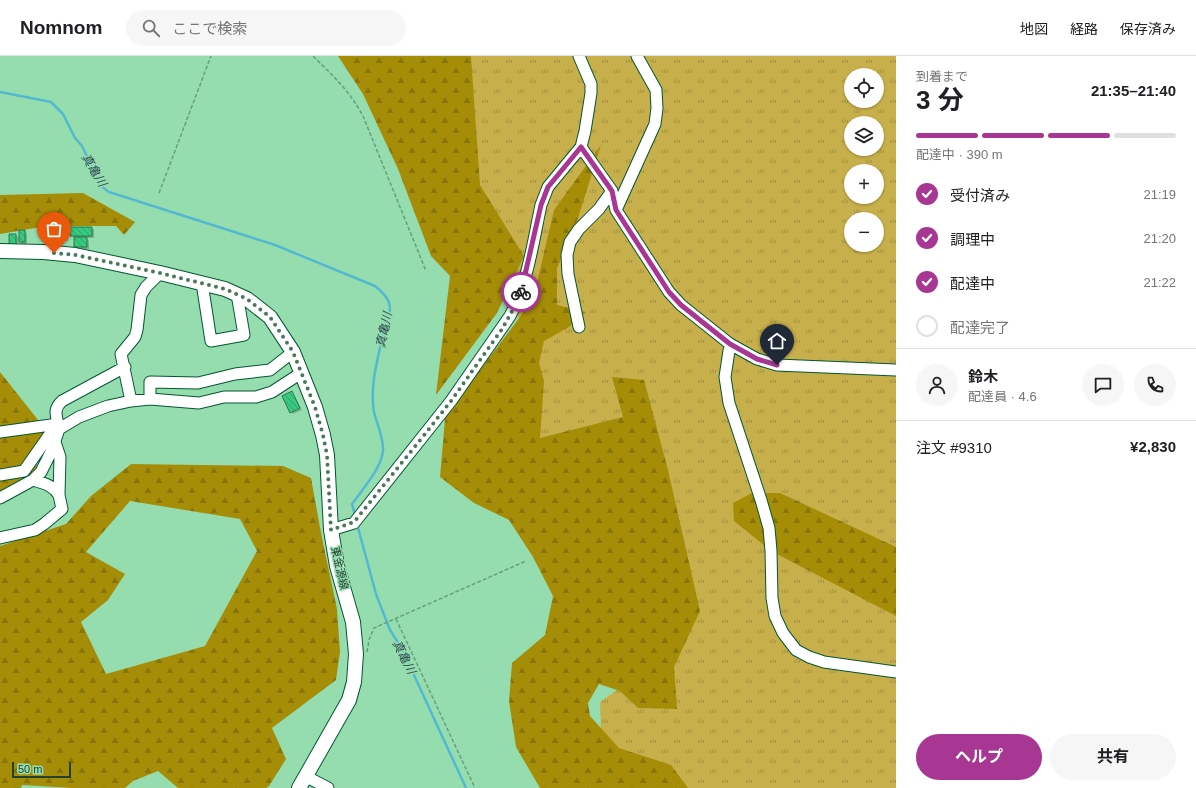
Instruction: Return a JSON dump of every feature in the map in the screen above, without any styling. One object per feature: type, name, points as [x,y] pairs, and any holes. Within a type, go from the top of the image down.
[{"type":"main road","name":"東金源線","points":[[0,251],[43,252],[75,255],[160,273],[225,289],[247,299],[270,317],[293,352],[315,407],[323,435],[327,455],[331,530],[337,566],[353,622],[356,654],[354,682],[349,700],[302,782]]},
{"type":"street","points":[[331,530],[354,522],[451,401],[502,329],[516,304],[521,291],[544,195],[548,187],[581,147],[585,131],[591,84],[579,56]]},
{"type":"street","points":[[616,210],[655,124],[657,108],[656,90],[636,56]]},
{"type":"street","points":[[581,147],[612,191],[616,210],[669,292],[681,305],[730,344],[757,359],[777,365],[896,370]]},
{"type":"street","points":[[579,328],[568,274],[567,255],[570,242],[579,229],[599,209],[612,191]]},
{"type":"street","points":[[132,401],[121,354],[138,330],[141,295],[146,287],[160,273]]},
{"type":"street","points":[[202,283],[211,341],[244,335],[237,294]]},
{"type":"street","points":[[730,344],[725,377],[729,403],[769,528],[772,598],[775,616],[780,627],[796,650],[809,657],[824,662],[896,672]]},
{"type":"street","points":[[150,399],[150,382],[198,383],[235,374],[270,370],[293,352]]},
{"type":"street","points":[[0,498],[33,480],[41,472],[55,442],[59,429],[56,411],[57,406],[125,367]]},
{"type":"street","points":[[0,475],[24,471],[50,434],[79,417],[108,406],[150,399],[199,402],[224,397],[256,397],[272,392],[295,377],[303,375]]},
{"type":"street","points":[[0,432],[51,425],[59,429]]},
{"type":"street","points":[[0,538],[34,530],[62,509],[59,495],[60,457],[55,442]]},
{"type":"street","points":[[33,480],[47,484],[56,490],[59,495]]},
{"type":"street","points":[[302,782],[328,788]]},
{"type":"path","points":[[159,192],[211,56]]},
{"type":"path","points":[[313,56],[343,86],[355,101],[363,116],[426,271]]},
{"type":"path","points":[[356,665],[361,663],[368,651],[369,640],[374,628],[526,561]]},
{"type":"path","points":[[396,619],[475,788]]},
{"type":"green space","points":[[338,56],[471,56],[480,185],[524,256],[497,313],[436,395],[450,276],[431,256],[398,169],[363,94]]},
{"type":"green space","points":[[430,56],[896,56],[896,788],[608,788],[602,764],[600,702],[658,661],[535,454],[514,290],[459,141]]},
{"type":"green space","points":[[601,145],[577,221],[557,268],[557,305],[586,312],[569,327],[544,341],[539,363],[544,381],[540,438],[623,417],[612,377],[644,380],[668,470],[700,611],[674,667],[677,709],[638,708],[620,691],[599,684],[588,703],[590,716],[619,748],[671,765],[688,788],[540,788],[516,747],[509,701],[512,663],[545,635],[553,596],[533,557],[509,520],[474,503],[440,477],[445,419],[456,395],[485,363],[533,300],[554,210]]},
{"type":"green space","points":[[83,193],[135,222],[124,235],[116,226],[47,226],[0,234],[0,195]]},
{"type":"green space","points":[[0,372],[46,430],[35,471],[0,491]]},
{"type":"green space","points":[[131,464],[283,466],[311,478],[337,609],[340,652],[336,680],[272,728],[286,759],[269,786],[266,788],[178,788],[158,771],[133,781],[125,788],[72,788],[22,785],[21,788],[0,788],[0,546],[66,524],[91,496]],"holes":[[[130,501],[240,519],[257,551],[205,646],[106,674],[81,622],[108,600],[125,574],[86,552]]]},
{"type":"green space","points":[[752,493],[780,493],[896,547],[896,616],[771,551],[734,521],[733,503]]},
{"type":"building","points":[[70,227],[92,227],[92,236],[70,236]]},
{"type":"building","points":[[51,228],[65,228],[65,239],[51,239]]},
{"type":"building","points":[[19,230],[25,230],[25,242],[19,242]]},
{"type":"building","points":[[9,234],[16,234],[16,246],[9,246]]},
{"type":"building","points":[[74,237],[87,237],[87,247],[74,247]]},
{"type":"building","points":[[292,391],[300,408],[290,413],[282,396]]},
{"type":"waterway","name":"真亀川","points":[[0,92],[51,102],[63,114],[75,138],[82,146],[101,186],[109,192],[275,245],[375,286],[384,294],[389,303],[390,312],[385,324],[373,390],[374,412],[380,432],[383,451],[382,458],[375,472],[352,504],[355,515]]},
{"type":"waterway","name":"真亀川","points":[[357,524],[376,594],[390,630],[402,649],[466,788]]},
{"type":"way so far","points":[[54,253],[75,255],[160,273],[225,289],[247,299],[270,317],[293,352],[315,407],[327,455],[331,530],[354,522],[425,434],[451,401],[502,329],[521,292]]},
{"type":"route","points":[[521,292],[544,195],[548,187],[581,147],[612,191],[616,210],[669,292],[681,305],[730,344],[757,359],[777,365]]}]
